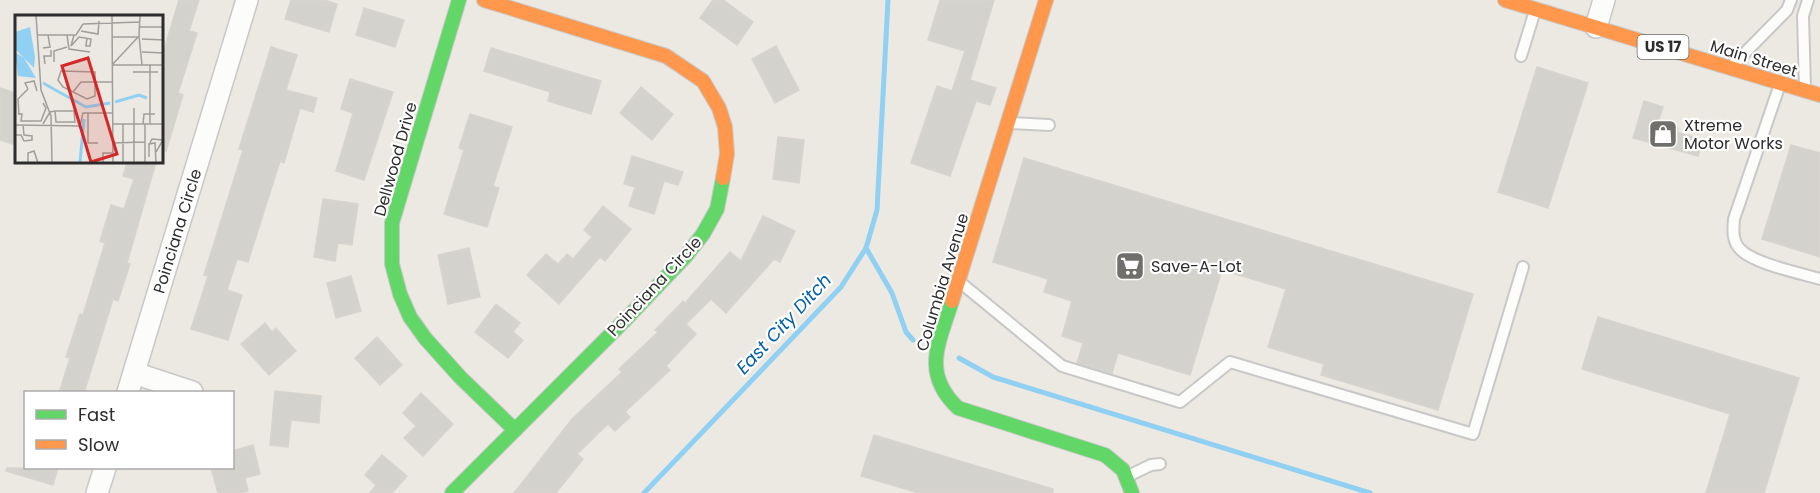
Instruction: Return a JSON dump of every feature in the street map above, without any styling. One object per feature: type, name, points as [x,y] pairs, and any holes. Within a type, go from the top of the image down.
[{"type":"street","name":"Poinciana Circle","points":[[131,383],[247,0]]},
{"type":"street","name":"Dellwood Drive","points":[[459,0],[392,223],[393,271],[409,316],[437,353],[515,430]]},
{"type":"street","name":"Poinciana Circle","points":[[452,493],[686,256],[703,234],[717,209],[727,154],[725,127],[719,108],[703,81],[666,56],[484,0]]},
{"type":"street","name":"Columbia Avenue","points":[[1046,0],[934,365],[938,382],[949,400],[958,408],[1105,454],[1122,466],[1128,476]]},
{"type":"street","name":"Main Street","points":[[1505,0],[1820,95]]},
{"type":"street","points":[[1596,27],[1604,0]]},
{"type":"street","points":[[131,383],[180,391]]},
{"type":"street","points":[[97,493],[105,469]]},
{"type":"street","points":[[1128,476],[1132,493]]},
{"type":"lane","points":[[1730,68],[1787,10],[1791,0]]},
{"type":"lane","points":[[1805,91],[1803,16],[1808,0]]},
{"type":"lane","points":[[1521,56],[1536,9]]},
{"type":"lane","points":[[1781,83],[1734,219],[1732,231],[1741,251],[1758,261],[1820,279]]},
{"type":"lane","points":[[1008,123],[1049,125]]},
{"type":"lane","points":[[959,281],[1062,366],[1169,399],[1180,402],[1230,362],[1473,434],[1523,267]]},
{"type":"lane","points":[[1128,476],[1151,465],[1161,464]]},
{"type":"building","points":[[179,0],[199,0],[189,31],[197,33],[178,93],[183,95],[166,151],[164,150],[164,49]]},
{"type":"building","points":[[291,0],[324,0],[337,4],[329,32],[285,19]]},
{"type":"building","points":[[713,0],[723,0],[753,22],[737,45],[700,18]]},
{"type":"building","points":[[940,0],[994,0],[970,80],[996,88],[990,105],[976,101],[950,176],[911,163],[937,86],[952,91],[965,51],[928,40]]},
{"type":"building","points":[[364,8],[404,20],[395,47],[356,35]]},
{"type":"building","points":[[776,46],[799,90],[775,103],[752,59]]},
{"type":"building","points":[[271,47],[297,55],[286,90],[317,98],[313,112],[300,108],[284,163],[280,161],[248,262],[237,259],[227,290],[242,295],[228,340],[191,329],[208,276],[204,275],[243,150],[239,149]]},
{"type":"building","points":[[491,48],[601,81],[591,114],[548,101],[550,92],[484,71]]},
{"type":"building","points":[[1537,67],[1588,83],[1548,208],[1498,192]]},
{"type":"building","points":[[350,79],[393,92],[364,180],[336,171],[353,113],[341,109]]},
{"type":"building","points":[[641,87],[673,114],[652,140],[620,113]]},
{"type":"building","points":[[0,88],[15,93],[15,145],[0,140]]},
{"type":"building","points":[[1644,101],[1663,107],[1658,122],[1678,128],[1677,132],[1703,140],[1698,156],[1633,138]]},
{"type":"building","points":[[470,114],[512,127],[493,186],[499,188],[487,227],[444,214],[464,150],[459,148]]},
{"type":"building","points":[[778,137],[804,140],[799,183],[773,179]]},
{"type":"building","points":[[1791,145],[1820,153],[1820,257],[1762,239]]},
{"type":"building","points":[[632,156],[683,172],[678,185],[664,181],[654,214],[629,206],[635,187],[624,184]]},
{"type":"building","points":[[1024,158],[1473,294],[1438,410],[1321,375],[1324,364],[1268,347],[1286,289],[1222,270],[1190,375],[1118,353],[1112,373],[1077,363],[1083,343],[1062,336],[1072,301],[1044,292],[1048,279],[993,262]]},
{"type":"building","points":[[126,164],[155,164],[127,263],[130,264],[118,301],[113,299],[85,391],[60,391],[70,358],[66,357],[80,314],[83,315],[105,243],[100,241],[111,205],[124,209],[134,179],[123,176]]},
{"type":"building","points":[[323,199],[358,204],[352,245],[338,243],[335,261],[314,257]]},
{"type":"building","points":[[603,206],[631,229],[605,261],[600,257],[559,304],[527,275],[546,254],[558,264],[567,254],[573,259],[592,237],[584,230]]},
{"type":"building","points":[[763,216],[795,231],[780,262],[774,259],[726,313],[711,299],[686,324],[696,334],[666,366],[670,370],[625,412],[630,417],[615,431],[608,424],[577,454],[583,459],[556,493],[514,493],[572,419],[622,372],[619,369],[658,332],[655,330],[683,301],[685,303],[730,252],[741,261]]},
{"type":"building","points":[[469,248],[480,297],[448,304],[438,255]]},
{"type":"building","points":[[351,276],[361,311],[336,318],[327,283]]},
{"type":"building","points":[[496,304],[520,323],[513,332],[523,340],[508,358],[475,332]]},
{"type":"building","points":[[1598,317],[1799,378],[1764,493],[1706,493],[1730,414],[1582,369]]},
{"type":"building","points":[[265,323],[272,332],[276,328],[296,351],[269,375],[241,344]]},
{"type":"building","points":[[377,337],[402,365],[380,385],[355,358]]},
{"type":"building","points":[[275,391],[321,396],[319,423],[291,420],[288,447],[270,445]]},
{"type":"building","points":[[421,393],[453,424],[423,456],[404,438],[416,426],[403,413]]},
{"type":"building","points":[[874,435],[1053,489],[1053,493],[919,493],[861,476]]},
{"type":"building","points":[[253,445],[260,474],[245,478],[248,491],[218,493],[211,469],[234,469],[234,450]]},
{"type":"building","points":[[382,455],[407,476],[392,493],[370,493],[376,485],[365,475]]},
{"type":"building","points":[[7,468],[58,469],[53,485],[6,471]]},
{"type":"waterway","name":"East City Ditch","points":[[644,493],[841,287],[866,248],[877,210],[888,0]]},
{"type":"waterway","points":[[866,248],[892,293],[906,332],[913,340]]},
{"type":"waterway","points":[[959,358],[993,377],[1370,493]]},
{"type":"traffic: fast","points":[[459,0],[392,223],[392,264],[400,294],[410,317],[425,338],[460,377],[515,430]]},
{"type":"traffic: fast","points":[[452,493],[686,256],[703,234],[717,209],[723,178]]},
{"type":"traffic: fast","points":[[952,301],[938,344],[936,370],[947,395],[958,408],[1105,455],[1123,470],[1132,493]]},
{"type":"traffic: slow","points":[[484,0],[666,56],[703,81],[719,108],[725,127],[727,154],[723,178]]},
{"type":"traffic: slow","points":[[952,301],[1046,0]]},
{"type":"traffic: slow","points":[[1505,0],[1820,95]]},
{"type":"place","name":"Xtreme Motor Works","points":[[1663,134]]},
{"type":"place","name":"Save-A-Lot","points":[[1130,266]]}]
